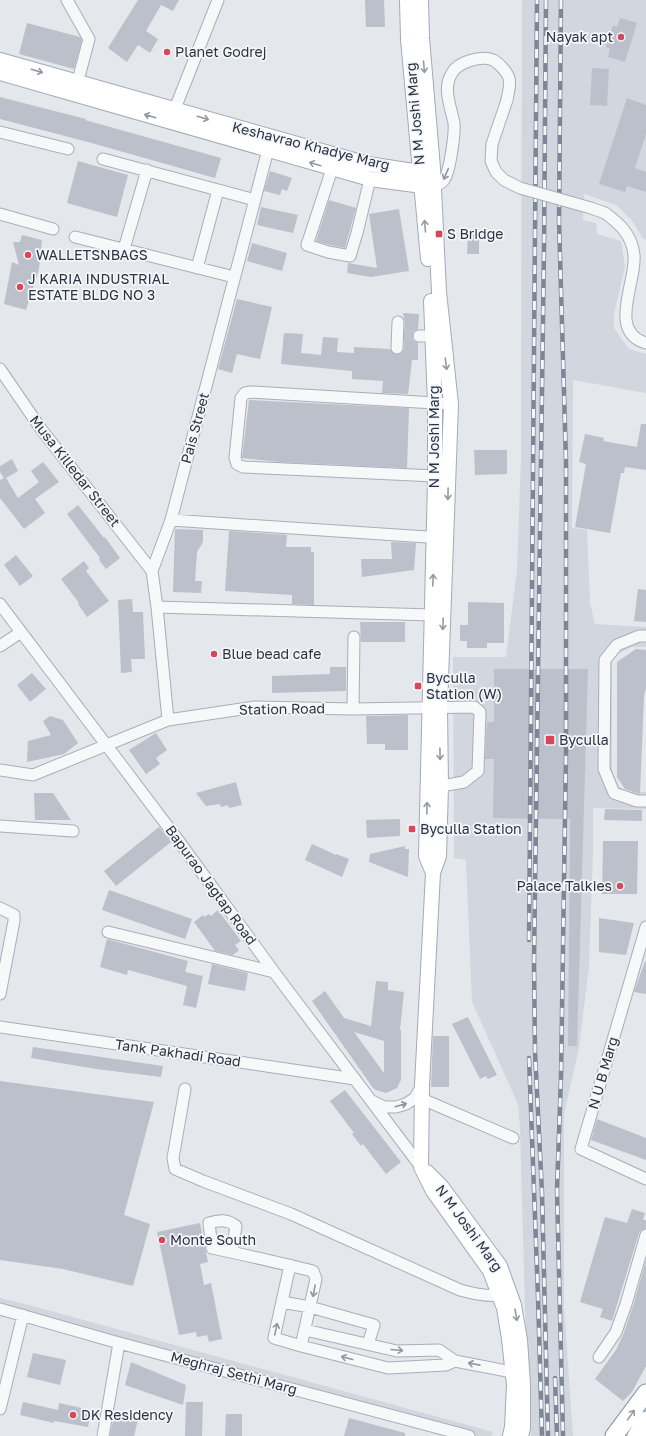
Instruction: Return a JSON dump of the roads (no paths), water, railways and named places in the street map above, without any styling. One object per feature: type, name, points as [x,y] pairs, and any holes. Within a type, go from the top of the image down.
[{"type":"highway","points":[[614,1436],[646,1393]]},
{"type":"highway","points":[[636,1436],[646,1420]]},
{"type":"main road","name":"N M Joshi Marg","points":[[407,0],[415,38],[428,186],[431,336],[435,403],[442,452],[434,785],[426,856],[433,873],[422,1085],[421,1167],[441,1186],[500,1266],[505,1294],[504,1308],[514,1385],[512,1434]]},
{"type":"main road","name":"N M Joshi Marg","points":[[415,38],[421,0]]},
{"type":"main road","name":"Keshavrao Khadye Marg","points":[[0,60],[76,88],[270,143],[368,164],[426,170]]},
{"type":"main road","name":"Keshavrao Khadye Marg","points":[[0,73],[76,88]]},
{"type":"main road","name":"Keshavrao Khadye Marg","points":[[270,143],[332,169],[370,179],[428,186]]},
{"type":"main road","name":"N M Joshi Marg","points":[[431,336],[451,404],[442,452],[435,476],[440,538],[432,615],[435,708]]},
{"type":"main road","name":"N M Joshi Marg","points":[[505,1294],[514,1305],[520,1340],[524,1385],[523,1428],[512,1434]]},
{"type":"street","points":[[67,0],[88,39],[76,88]]},
{"type":"street","points":[[172,116],[218,0]]},
{"type":"street","points":[[428,186],[443,181],[449,169],[450,155],[455,136],[454,123],[448,98],[448,84],[452,72],[463,62],[469,60],[476,58],[492,60],[503,68],[509,78],[509,90],[492,144],[492,161],[496,172],[504,180],[520,188],[605,213],[620,224],[630,239],[634,254],[634,266],[625,309],[626,321],[630,334],[640,342],[646,343]]},
{"type":"street","points":[[0,132],[68,149]]},
{"type":"street","name":"Pais Street","points":[[168,720],[152,571],[171,520],[270,143]]},
{"type":"street","points":[[426,170],[450,155]]},
{"type":"street","points":[[103,159],[255,200]]},
{"type":"street","points":[[332,169],[307,245],[328,252],[350,256],[370,179]]},
{"type":"street","points":[[124,249],[147,170]]},
{"type":"street","points":[[197,268],[218,190]]},
{"type":"street","points":[[0,214],[53,229]]},
{"type":"street","points":[[74,237],[234,278]]},
{"type":"street","points":[[397,348],[400,335],[398,322]]},
{"type":"street","name":"Musa Killedar Street","points":[[0,370],[41,429],[152,571]]},
{"type":"street","points":[[435,476],[243,467],[237,464],[235,458],[240,398],[245,394],[252,392],[451,404]]},
{"type":"street","points":[[171,520],[440,538]]},
{"type":"street","name":"Bapurao Jagtap Road","points":[[0,604],[181,844],[274,972],[421,1167]]},
{"type":"street","points":[[157,607],[432,615]]},
{"type":"street","points":[[0,646],[21,632]]},
{"type":"street","points":[[353,709],[354,636]]},
{"type":"street","points":[[646,636],[639,636],[616,645],[605,660],[604,762],[604,769],[614,793],[637,801],[646,801]]},
{"type":"street","name":"Station Road","points":[[0,770],[33,775],[168,720],[255,707],[353,709],[474,707],[480,712],[478,771],[464,782],[434,785]]},
{"type":"street","points":[[0,826],[73,831]]},
{"type":"street","points":[[0,908],[14,915],[14,922],[0,994]]},
{"type":"street","name":"N U B Marg","points":[[646,927],[580,1149],[646,1179]]},
{"type":"street","points":[[108,932],[274,972]]},
{"type":"street","name":"Tank Pakhadi Road","points":[[0,1027],[355,1079]]},
{"type":"street","points":[[372,1101],[384,1107],[396,1107],[406,1104],[415,1098],[422,1085]]},
{"type":"street","points":[[184,1089],[173,1158],[175,1169],[291,1214],[460,1290],[473,1294],[505,1294]]},
{"type":"street","points":[[422,1099],[513,1138]]},
{"type":"street","points":[[599,1357],[616,1332],[626,1304],[646,1235]]},
{"type":"street","points":[[232,1252],[313,1271],[316,1279],[301,1346]]},
{"type":"street","points":[[290,1265],[274,1338],[388,1368],[446,1365],[455,1361]]},
{"type":"street","points":[[282,1302],[310,1307],[374,1325],[368,1344]]},
{"type":"street","name":"Meghraj Sethi Marg","points":[[0,1309],[120,1343],[469,1436]]},
{"type":"street","points":[[0,1409],[23,1315]]},
{"type":"street","points":[[305,1330],[397,1351],[439,1350],[455,1361],[512,1372]]},
{"type":"street","points":[[103,1436],[120,1343]]},
{"type":"tunnel","points":[[402,335],[419,336]]},
{"type":"railway","points":[[529,940],[537,0]]},
{"type":"railway","points":[[546,0],[534,961],[535,1052],[542,1193],[548,1436]]},
{"type":"railway","points":[[561,0],[559,221],[566,461],[566,752],[561,1077],[557,1190],[563,1436]]},
{"type":"railway","points":[[529,1058],[542,1436]]},
{"type":"railway","points":[[555,1378],[557,1436]]},
{"type":"place","name":"Nayak apt","points":[[621,37]]},
{"type":"place","name":"Planet Godrej","points":[[167,52]]},
{"type":"place","name":"S Bridge","points":[[439,234]]},
{"type":"place","name":"WALLETSNBAGS","points":[[28,255]]},
{"type":"place","name":"J KARIA INDUSTRIAL ESTATE BLDG NO 3","points":[[20,287]]},
{"type":"place","name":"Blue bead cafe","points":[[214,654]]},
{"type":"place","name":"Byculla Station (W)","points":[[418,686]]},
{"type":"place","name":"Byculla","points":[[550,740]]},
{"type":"place","name":"Byculla Station","points":[[412,829]]},
{"type":"place","name":"Palace Talkies","points":[[620,886]]},
{"type":"place","name":"Monte South","points":[[162,1240]]},
{"type":"place","name":"DK Residency","points":[[73,1415]]}]
